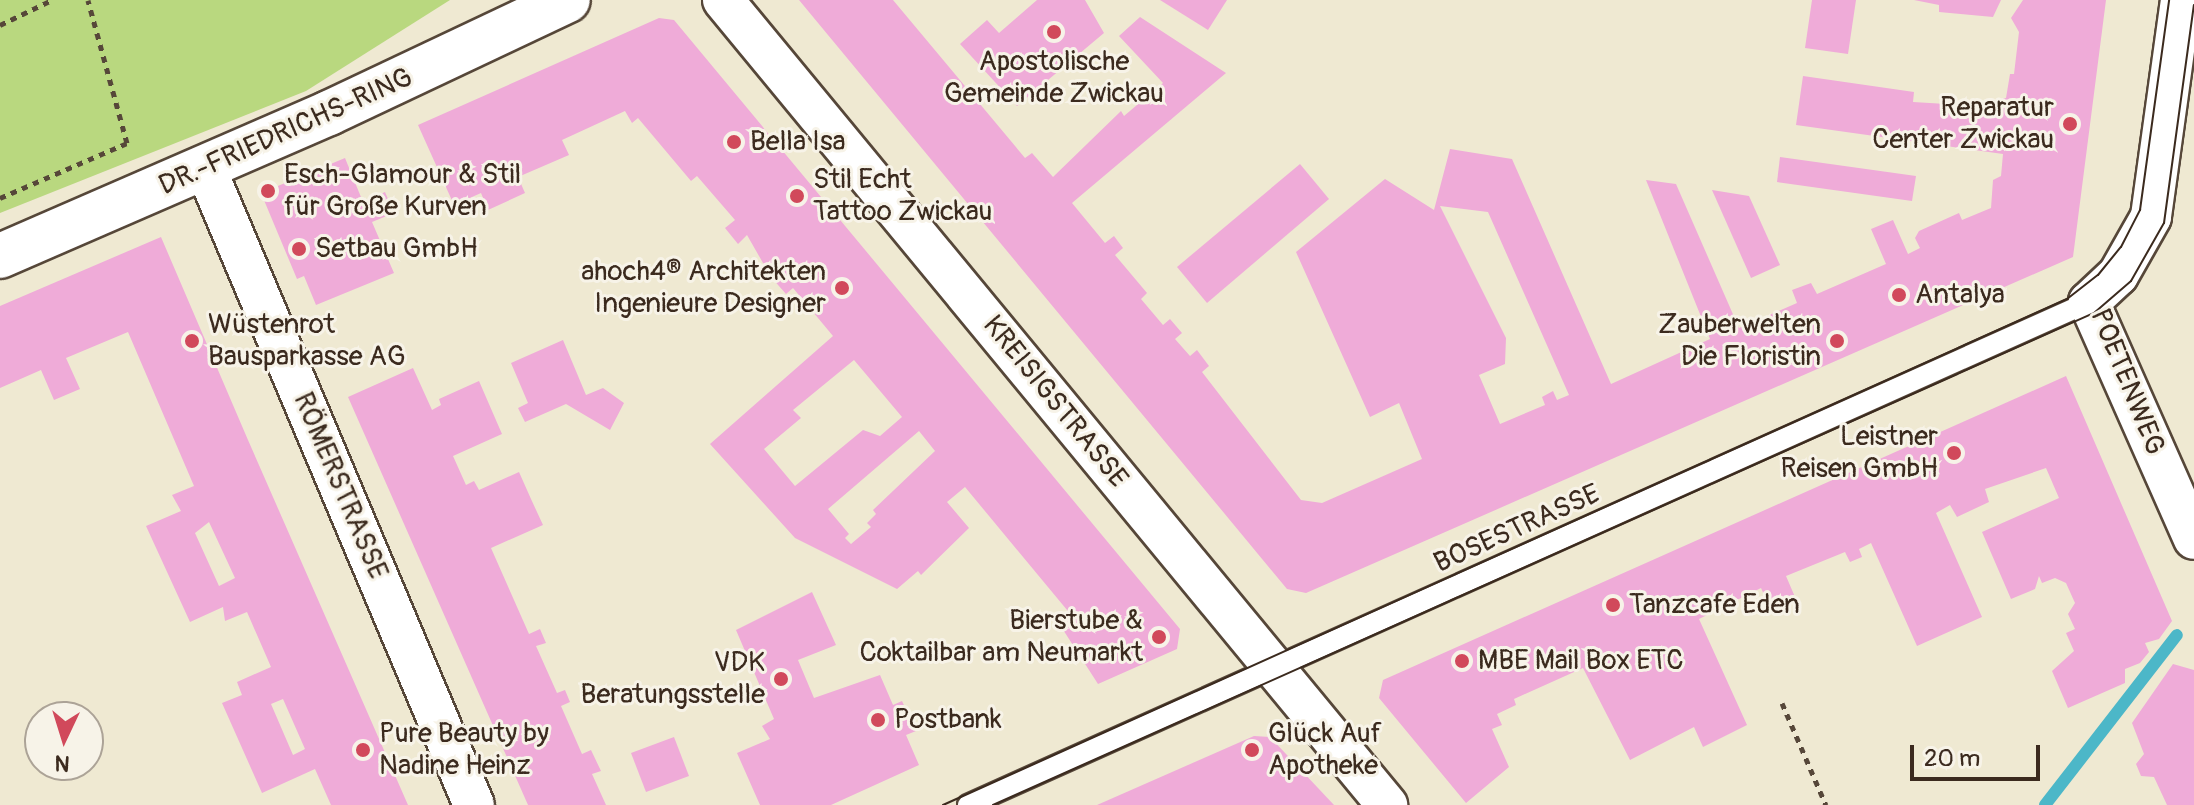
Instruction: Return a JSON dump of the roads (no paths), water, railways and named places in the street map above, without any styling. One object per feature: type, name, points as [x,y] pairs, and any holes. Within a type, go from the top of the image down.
[{"type":"main road","name":"DR.-FRIEDRICHS-RING","points":[[0,256],[501,36],[568,0]]},
{"type":"street","name":"KREISIGSTRASSE","points":[[723,0],[1387,805]]},
{"type":"street","name":"POETENWEG","points":[[2181,0],[2151,217],[2118,275],[2089,302],[2194,539]]},
{"type":"street","name":"RÖMERSTRASSE","points":[[205,167],[474,805]]},
{"type":"lane","name":"BOSESTRASSE","points":[[968,805],[2089,302]]},
{"type":"waterway","points":[[2045,805],[2177,635]]},
{"type":"tram line","points":[[943,805],[2067,299],[2098,275],[2121,247],[2140,210],[2169,0]]},
{"type":"tram line","points":[[993,805],[2094,313],[2131,281],[2164,223],[2194,5]]},
{"type":"place","name":"Apostolische Gemeinde Zwickau","points":[[1054,32]]},
{"type":"place","name":"Reparatur Center Zwickau","points":[[2070,124]]},
{"type":"place","name":"Bella Isa","points":[[734,142]]},
{"type":"place","name":"Esch-Glamour & Stil für Große Kurven","points":[[268,191]]},
{"type":"place","name":"Stil Echt Tattoo Zwickau","points":[[797,196]]},
{"type":"place","name":"Setbau GmbH","points":[[299,249]]},
{"type":"place","name":"ahoch4® Architekten Ingenieure Designer","points":[[842,288]]},
{"type":"place","name":"Antalya","points":[[1899,295]]},
{"type":"place","name":"Wüstenrot Bausparkasse AG","points":[[192,341]]},
{"type":"place","name":"Zauberwelten Die Floristin","points":[[1837,341]]},
{"type":"place","name":"Leistner Reisen GmbH","points":[[1954,453]]},
{"type":"place","name":"Tanzcafe Eden","points":[[1613,605]]},
{"type":"place","name":"Bierstube & Coktailbar am Neumarkt","points":[[1159,637]]},
{"type":"place","name":"MBE Mail Box ETC","points":[[1462,661]]},
{"type":"place","name":"VDK Beratungsstelle","points":[[781,679]]},
{"type":"place","name":"Postbank","points":[[878,720]]},
{"type":"place","name":"Pure Beauty by Nadine Heinz","points":[[363,750]]},
{"type":"place","name":"Glück Auf Apotheke","points":[[1252,750]]}]
